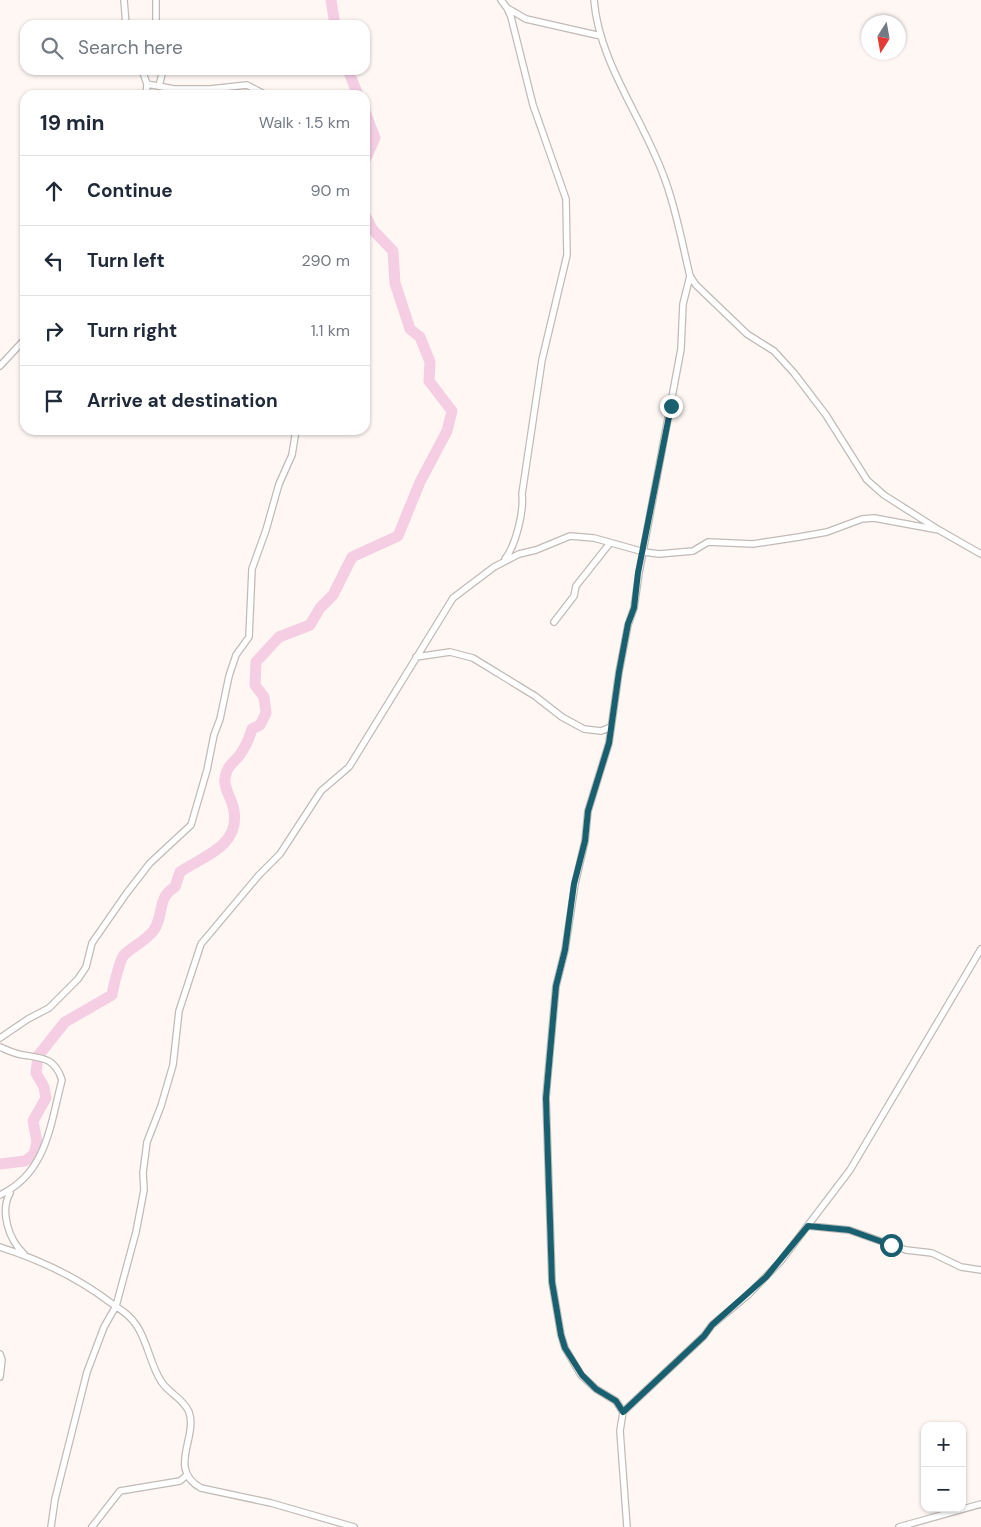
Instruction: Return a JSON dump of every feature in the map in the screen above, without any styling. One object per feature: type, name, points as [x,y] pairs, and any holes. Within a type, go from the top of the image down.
[{"type":"street","points":[[124,0],[126,20]]},
{"type":"street","points":[[156,0],[156,20]]},
{"type":"street","points":[[501,0],[511,17],[533,105],[566,199],[568,234],[567,254],[541,367],[522,494],[524,508],[511,551],[502,562]]},
{"type":"street","points":[[594,0],[602,36],[664,177],[690,276],[696,285],[747,334],[774,351],[794,373],[826,415],[867,480],[884,494],[939,530],[981,554]]},
{"type":"street","points":[[507,8],[526,19],[602,36]]},
{"type":"street","points":[[144,75],[147,84],[146,90]]},
{"type":"street","points":[[159,86],[162,75]]},
{"type":"street","points":[[147,84],[174,89],[210,89],[247,85],[256,90]]},
{"type":"street","points":[[623,1412],[616,1401],[596,1389],[582,1375],[565,1348],[561,1335],[552,1282],[549,1155],[546,1125],[548,1067],[556,986],[565,950],[574,884],[585,841],[588,811],[600,778],[611,727],[628,624],[634,608],[681,349],[684,295],[690,276]]},
{"type":"street","points":[[0,366],[20,344]]},
{"type":"street","points":[[0,1038],[28,1019],[49,1008],[83,974],[92,943],[126,894],[150,863],[191,825],[207,770],[229,676],[236,655],[249,637],[252,569],[266,530],[279,484],[292,455],[295,435]]},
{"type":"street","points":[[51,1527],[55,1499],[87,1372],[104,1327],[116,1306],[144,1190],[143,1173],[147,1142],[161,1106],[175,1058],[179,1011],[201,944],[259,875],[280,854],[316,797],[339,773],[349,767],[397,692],[416,657],[453,598],[502,562],[570,536],[582,536],[659,554],[693,551],[708,542],[753,544],[827,532],[862,519],[874,518],[939,530]]},
{"type":"street","points":[[554,622],[574,596],[576,586],[610,543]]},
{"type":"street","points":[[416,657],[450,652],[473,658],[535,696],[562,717],[584,729],[601,731],[611,727]]},
{"type":"street","points":[[627,1527],[620,1431],[623,1412],[704,1336],[712,1325],[766,1277],[808,1226],[850,1170],[981,949]]},
{"type":"street","points":[[0,1047],[22,1055],[48,1059],[59,1071],[62,1080],[43,1152],[37,1164],[4,1199],[1,1212],[13,1244],[26,1255]]},
{"type":"street","points":[[0,1196],[12,1190]]},
{"type":"street","points":[[808,1226],[849,1230],[906,1250],[932,1253],[961,1267],[981,1270]]},
{"type":"street","points":[[0,1247],[26,1255],[62,1271],[116,1306],[134,1321],[161,1381],[182,1402],[188,1412],[190,1425],[185,1459],[187,1475],[194,1484],[201,1488],[271,1503],[354,1527]]},
{"type":"street","points":[[0,1354],[0,1377]]},
{"type":"street","points":[[92,1527],[101,1512],[120,1491],[180,1481],[187,1475]]},
{"type":"street","points":[[900,1527],[981,1504]]},
{"type":"waterway","points":[[331,0],[334,20]]},
{"type":"waterway","points":[[350,75],[356,90]]},
{"type":"waterway","points":[[370,125],[375,138],[370,149]]},
{"type":"waterway","points":[[0,1164],[25,1161],[34,1154],[37,1142],[33,1121],[46,1098],[44,1087],[36,1073],[38,1056],[65,1022],[112,995],[122,958],[154,930],[163,901],[169,891],[175,887],[180,872],[208,856],[225,842],[231,834],[234,823],[234,811],[225,786],[226,774],[243,750],[252,729],[260,725],[266,713],[264,697],[255,685],[256,662],[279,637],[310,625],[320,608],[333,595],[352,557],[398,536],[420,482],[447,431],[452,411],[429,381],[430,362],[420,337],[410,329],[395,283],[393,251],[370,225]]},
{"type":"route","points":[[671,406],[644,552],[638,573],[634,608],[628,624],[627,638],[619,672],[616,708],[600,778],[588,811],[585,841],[574,884],[564,958],[556,986],[548,1067],[546,1125],[552,1230],[552,1282],[561,1335],[565,1348],[582,1375],[596,1389],[616,1401],[623,1412],[625,1408],[658,1380],[704,1336],[712,1325],[766,1277],[798,1241],[808,1226],[842,1228],[876,1238],[891,1245]]}]
